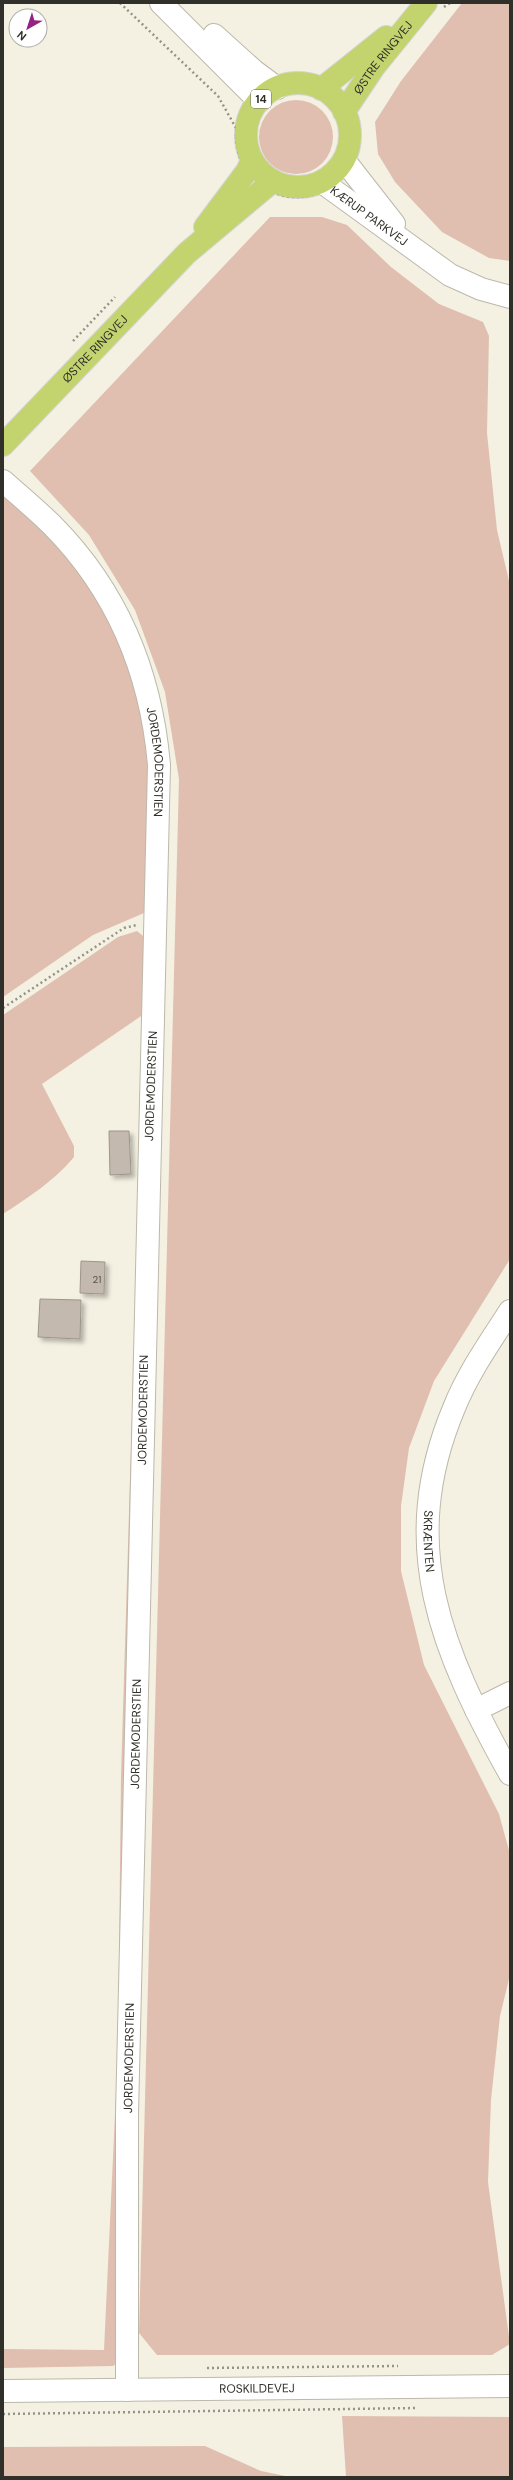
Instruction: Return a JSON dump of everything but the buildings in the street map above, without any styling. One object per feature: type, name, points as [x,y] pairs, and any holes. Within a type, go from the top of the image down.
[{"type":"main road","name":"ØSTRE RINGVEJ","points":[[324,86],[425,4]]},
{"type":"main road","name":"ØSTRE RINGVEJ","points":[[346,108],[374,67],[425,4]]},
{"type":"main road","name":"14","points":[[299,84],[324,86],[334,99],[346,108],[352,160],[334,172],[326,185],[297,187],[268,184],[260,171],[250,166],[246,143],[246,128],[251,114],[265,91],[299,84]]},
{"type":"main road","name":"ØSTRE RINGVEJ","points":[[187,253],[250,166]]},
{"type":"main road","name":"ØSTRE RINGVEJ","points":[[3,445],[187,253],[268,184]]},
{"type":"street","points":[[161,3],[265,91]]},
{"type":"street","points":[[181,3],[254,71],[265,91]]},
{"type":"street","name":"KÆRUP PARKVEJ","points":[[352,160],[416,251]]},
{"type":"street","name":"KÆRUP PARKVEJ","points":[[326,185],[437,267],[465,283],[510,297]]},
{"type":"street","name":"JORDEMODERSTIEN","points":[[3,481],[52,525],[94,575],[124,626],[144,674],[154,720],[159,766],[128,2114],[127,2390]]},
{"type":"street","name":"SKRÆNTEN","points":[[510,1311],[480,1358],[454,1407],[441,1444],[426,1529],[432,1588],[440,1622],[476,1710],[510,1774]]},
{"type":"street","points":[[476,1710],[510,1693]]},
{"type":"street","name":"ROSKILDEVEJ","points":[[3,2391],[510,2386]]},
{"type":"path","points":[[120,3],[218,96],[236,129],[239,155],[279,195],[297,197],[314,195],[326,185],[342,178],[352,160],[357,127],[346,108],[324,86],[314,78],[299,75],[284,77],[242,110],[236,129]]},
{"type":"path","points":[[3,1008],[124,928],[155,920]]},
{"type":"path","points":[[3,2414],[424,2408]]},
{"type":"shaded area","points":[[462,3],[510,3],[510,261],[489,258],[442,232],[395,182],[378,154],[375,122],[401,81]]},
{"type":"shaded area","points":[[296,100],[317,106],[327,116],[333,137],[327,158],[317,168],[296,174],[275,168],[265,158],[259,137],[265,116],[275,106]]},
{"type":"shaded area","points":[[270,217],[322,217],[347,225],[391,267],[439,304],[483,322],[489,336],[487,433],[497,530],[510,585],[510,1259],[434,1381],[409,1448],[401,1506],[401,1571],[424,1665],[499,1814],[510,1854],[510,1975],[500,2016],[491,2100],[488,2182],[510,2344],[492,2355],[157,2355],[139,2333],[179,779],[165,692],[135,610],[89,535],[30,471]]},
{"type":"shaded area","points":[[3,495],[16,501],[87,578],[120,642],[141,697],[149,768],[150,855],[144,913],[93,935],[3,997]]},
{"type":"shaded area","points":[[137,931],[148,940],[147,1012],[42,1084],[74,1146],[74,1157],[50,1181],[3,1214],[3,1015],[118,937]]},
{"type":"shaded area","points":[[134,1348],[118,2362],[113,2366],[3,2368],[3,2349],[104,2350],[118,2050],[121,1776]]},
{"type":"shaded area","points":[[342,2416],[510,2417],[510,2477],[346,2477]]},
{"type":"shaded area","points":[[205,2446],[261,2471],[290,2477],[3,2477],[3,2447]]}]
